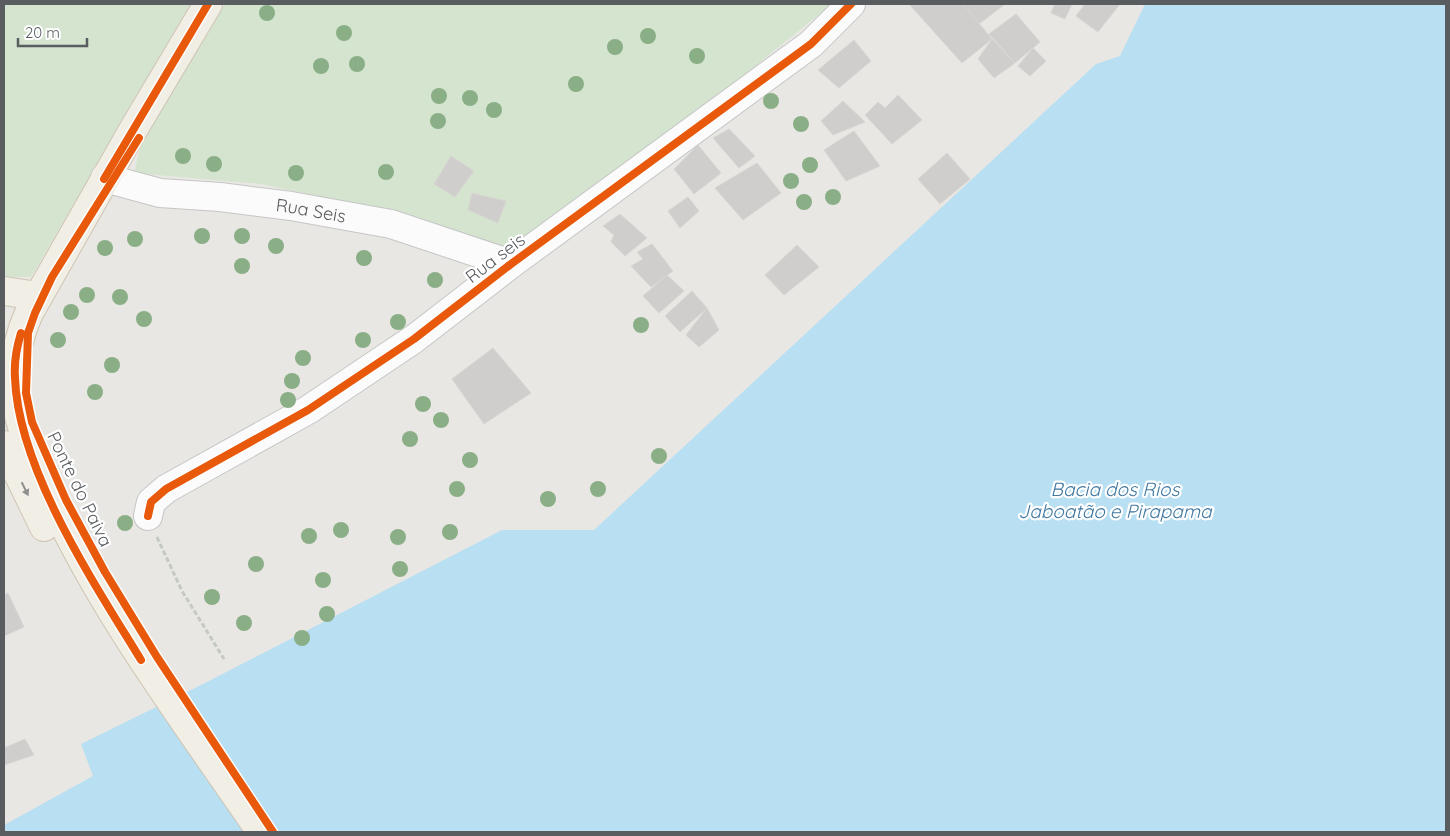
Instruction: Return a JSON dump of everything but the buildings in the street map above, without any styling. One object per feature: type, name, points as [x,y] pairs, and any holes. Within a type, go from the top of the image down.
[{"type":"main road","points":[[208,4],[38,296],[20,334],[14,376],[23,432],[60,520],[136,664],[243,832]]},
{"type":"main road","points":[[4,291],[38,296]]},
{"type":"main road","points":[[4,445],[54,546],[136,664],[260,832]]},
{"type":"street","name":"Rua seis","points":[[148,516],[151,502],[166,488],[308,410],[414,339],[511,264],[812,44],[851,4]]},
{"type":"street","name":"Rua Seis","points":[[105,178],[160,193],[220,196],[291,206],[392,224],[511,264]]},
{"type":"path","points":[[148,516],[182,591],[224,659]]},
{"type":"green space","points":[[4,4],[192,4],[31,277],[4,277]]},
{"type":"green space","points":[[225,4],[832,4],[703,108],[512,249],[395,213],[262,184],[134,173],[143,137]]},
{"type":"water","name":"Bacia dos Rios Jaboatão e Pirapama","points":[[1145,4],[1446,4],[1446,832],[4,832],[4,825],[93,776],[81,744],[201,685],[502,530],[594,530],[1096,64],[1120,56]]},
{"type":"cycle path","points":[[104,179],[208,4]]},
{"type":"cycle path","points":[[148,516],[151,502],[166,489],[308,410],[414,339],[511,264],[811,44],[851,4]]},
{"type":"cycle path","name":"Ponte do Paiva","points":[[139,138],[52,277],[35,313],[28,333],[26,393],[32,422],[66,500],[105,572],[157,657],[273,832]]},
{"type":"cycle path","points":[[21,333],[16,355],[15,378],[19,413],[29,450],[44,487],[81,561],[141,660]]}]
